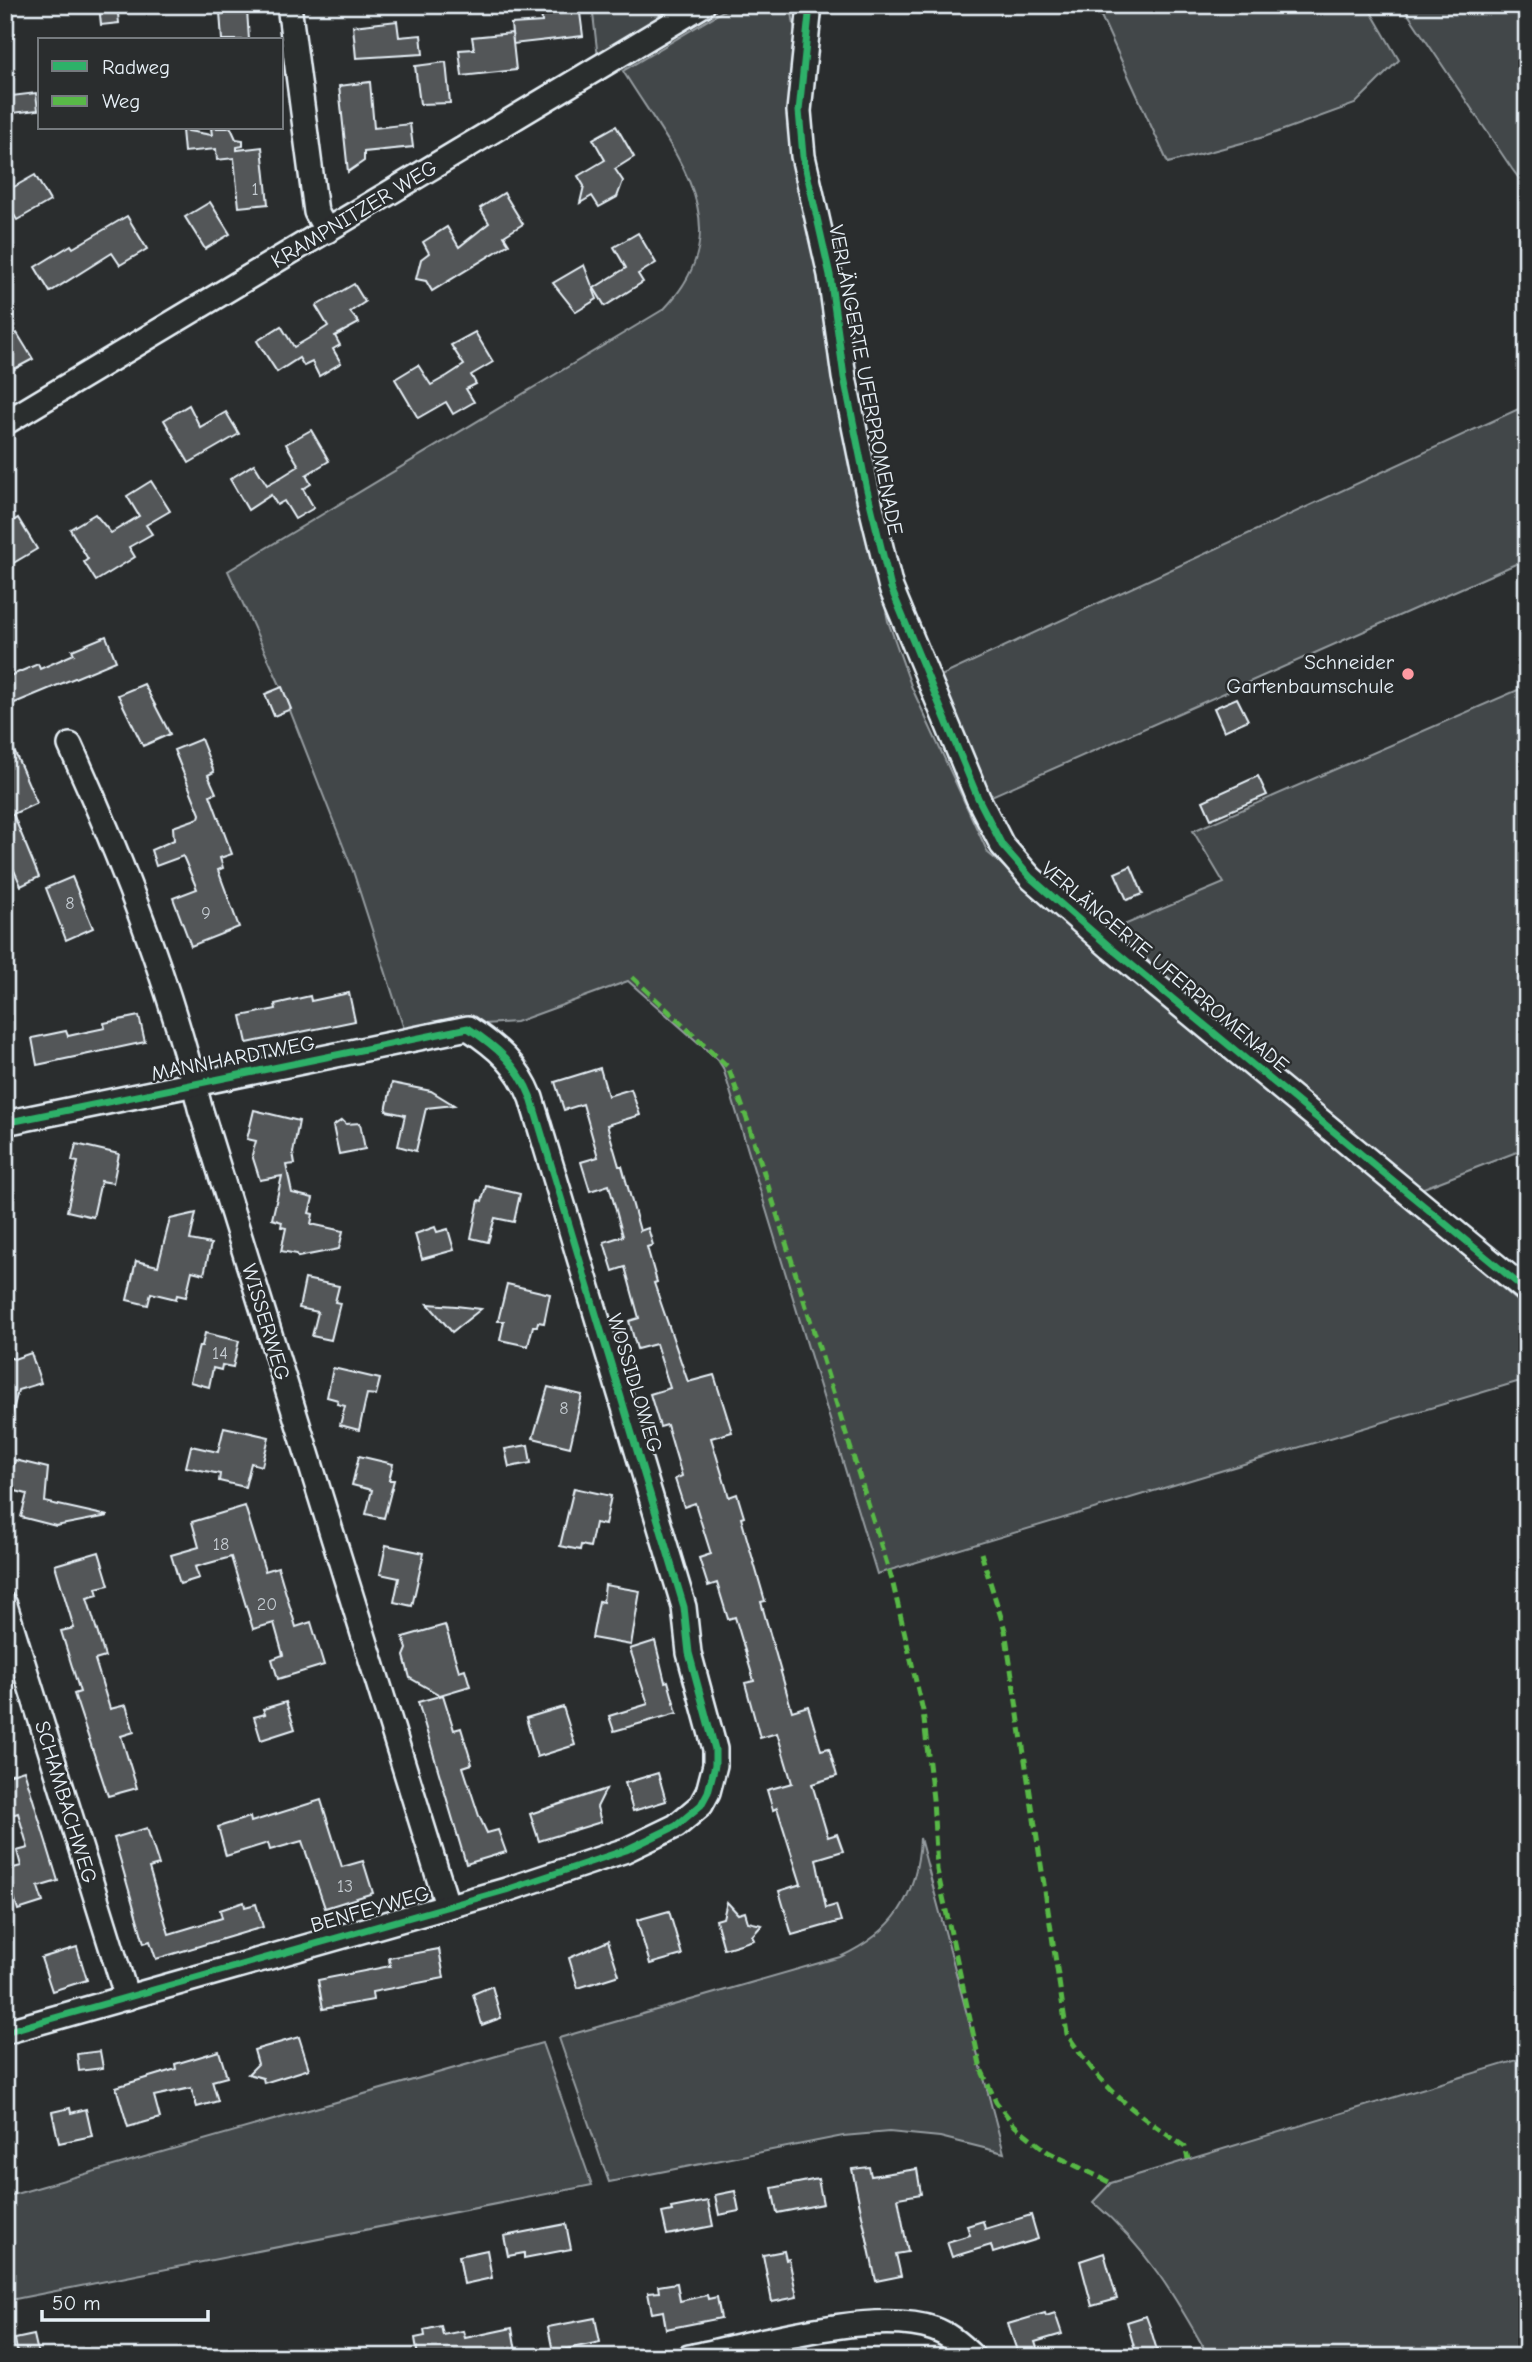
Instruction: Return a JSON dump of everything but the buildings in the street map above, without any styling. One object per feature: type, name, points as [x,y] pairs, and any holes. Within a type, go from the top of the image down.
[{"type":"street","points":[[289,5],[316,212],[327,231]]},
{"type":"street","name":"KRAMPNITZER WEG","points":[[5,423],[703,5]]},
{"type":"street","name":"VERLÄNGERTE UFERPROMENADE","points":[[808,6],[799,111],[803,156],[830,275],[844,377],[879,540],[891,588],[920,663],[978,798],[1002,845],[1031,878],[1111,948],[1527,1290]]},
{"type":"street","name":"WISSERWEG","points":[[70,745],[134,898],[190,1063],[194,1084],[447,1905]]},
{"type":"street","name":"MANNHARDTWEG","points":[[5,1123],[468,1028]]},
{"type":"street","name":"WOSSIDLOWEG","points":[[468,1028],[493,1044],[510,1060],[531,1098],[684,1607],[689,1653],[715,1749],[713,1775]]},
{"type":"street","name":"SCHAMBACHWEG","points":[[5,1605],[127,1998]]},
{"type":"street","name":"BENFEYWEG","points":[[5,2032],[506,1890],[652,1839],[688,1818],[701,1805],[713,1775]]},
{"type":"street","points":[[689,2357],[865,2322],[902,2322],[935,2329],[961,2344],[973,2357]]},
{"type":"shaded area","points":[[592,5],[685,5],[598,58]]},
{"type":"shaded area","points":[[733,5],[791,5],[797,46],[791,148],[797,184],[816,253],[888,621],[912,688],[988,853],[1527,1309],[1527,1379],[877,1574],[723,1068],[718,1060],[628,981],[516,1022],[404,1029],[353,871],[280,685],[228,571],[664,309],[687,278],[699,247],[699,218],[692,188],[678,159],[623,71]]},
{"type":"shaded area","points":[[1096,5],[1367,5],[1399,60],[1355,104],[1264,137],[1168,163]]},
{"type":"shaded area","points":[[1402,5],[1527,5],[1527,189],[1512,169]]},
{"type":"shaded area","points":[[1527,405],[1527,559],[987,798],[930,681]]},
{"type":"shaded area","points":[[1527,686],[1527,1148],[1421,1189],[1112,930],[1224,883],[1193,831]]},
{"type":"shaded area","points":[[920,1838],[1004,2153],[940,2137],[889,2132],[843,2136],[609,2182],[559,2038],[840,1957],[859,1947],[888,1924],[908,1895],[918,1859]]},
{"type":"shaded area","points":[[542,2043],[592,2185],[5,2301],[5,2197]]},
{"type":"shaded area","points":[[1527,2057],[1527,2357],[1209,2357],[1184,2313],[1144,2255],[1093,2202],[1111,2183]]},
{"type":"marked path","points":[[632,977],[728,1067],[748,1122],[892,1580],[923,1711],[933,1799],[937,1870],[981,2069],[996,2102],[1015,2126],[1048,2152],[1111,2183]]},
{"type":"marked path","points":[[981,1553],[1005,1630],[1067,2034],[1106,2085],[1133,2110],[1185,2147],[1188,2159]]},
{"type":"cycle path","points":[[810,5],[799,111],[803,156],[830,275],[844,377],[867,490],[891,588],[978,798],[1002,845],[1031,878],[1111,948],[1527,1291]]},
{"type":"cycle path","points":[[5,1123],[468,1028],[488,1042],[513,1066],[531,1098],[684,1607],[689,1653],[715,1749],[715,1765],[708,1792],[701,1805],[676,1826],[626,1850],[506,1890],[5,2032]]},
{"type":"place","name":"Schneider Gartenbaumschule","points":[[1408,674]]}]
